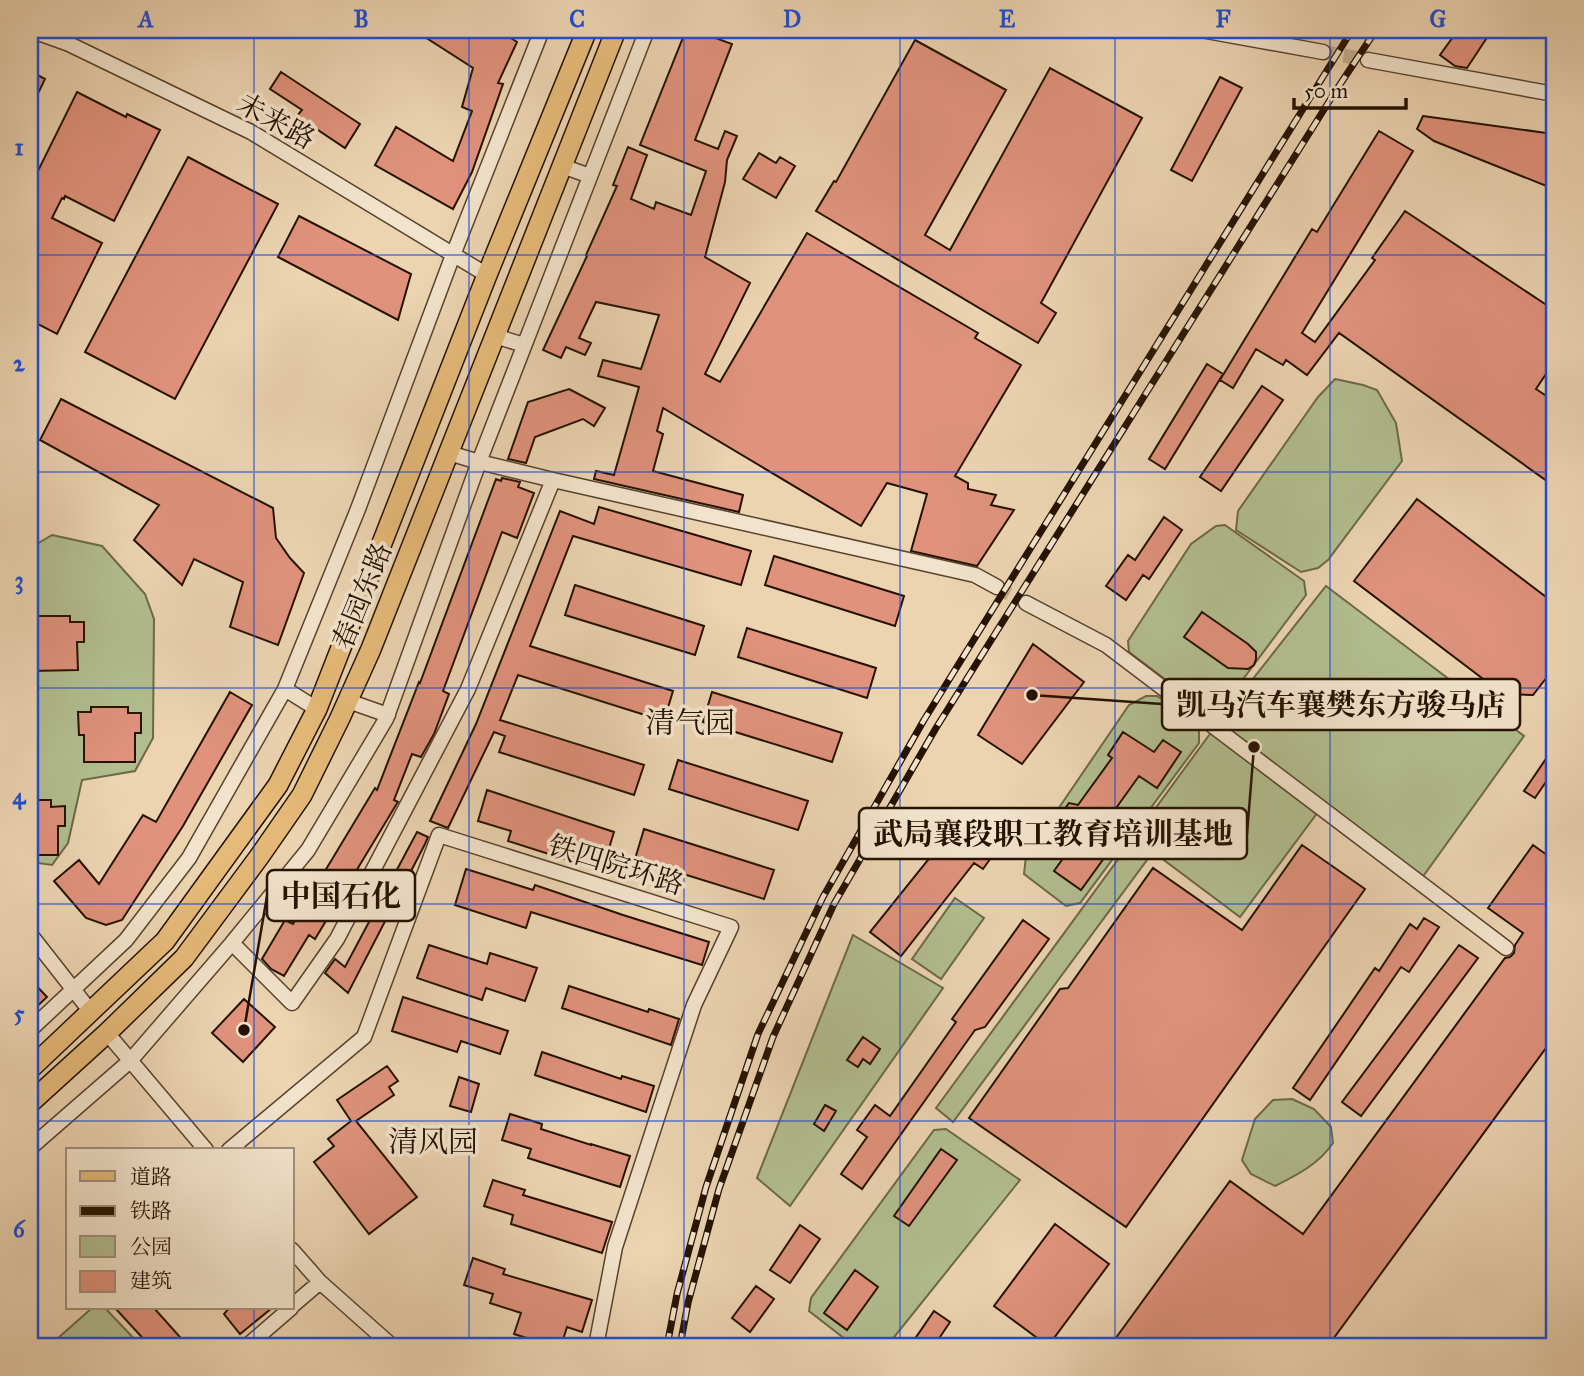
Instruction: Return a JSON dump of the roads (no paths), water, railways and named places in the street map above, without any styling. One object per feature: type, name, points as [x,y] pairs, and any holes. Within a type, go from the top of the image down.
[{"type":"main road","name":"春园东路","points":[[30,1069],[165,941],[278,785],[317,709],[487,275],[587,30]]},
{"type":"main road","name":"春园东路","points":[[30,1103],[184,958],[302,795],[371,649],[616,30]]},
{"type":"street","name":"未来路","points":[[30,30],[69,44],[251,132],[487,275]]},
{"type":"street","points":[[30,1030],[126,940],[189,858],[285,689],[363,497],[453,255],[542,30]]},
{"type":"street","points":[[30,1148],[130,1061],[232,943],[308,850],[388,715],[479,462],[647,30]]},
{"type":"street","points":[[1201,30],[1323,52]]},
{"type":"street","points":[[1368,60],[1554,94]]},
{"type":"street","points":[[562,166],[590,176]]},
{"type":"street","points":[[495,336],[524,345]]},
{"type":"street","points":[[449,453],[553,480],[975,575],[997,587]]},
{"type":"street","points":[[232,943],[292,1003],[337,939],[468,689],[553,480]]},
{"type":"street","points":[[1026,603],[1106,645],[1506,948]]},
{"type":"street","points":[[285,689],[317,709]]},
{"type":"street","points":[[348,701],[388,715]]},
{"type":"street","name":"铁四院环路","points":[[231,1148],[364,1037],[439,835],[731,927],[694,1005],[615,1247],[596,1346]]},
{"type":"street","points":[[30,934],[91,1012]]},
{"type":"street","points":[[107,1033],[204,1148]]},
{"type":"street","points":[[294,1252],[320,1282],[392,1346]]},
{"type":"street","points":[[294,1305],[320,1282]]},
{"type":"street","points":[[247,1346],[289,1310]]},
{"type":"tunnel","points":[[1323,52],[1368,60]]},
{"type":"tunnel","points":[[997,587],[1026,603]]},
{"type":"railway","points":[[667,1346],[677,1294],[706,1187],[758,1034],[823,897],[924,720],[1352,30]]},
{"type":"railway","points":[[680,1346],[688,1303],[719,1189],[773,1037],[834,904],[936,728],[1376,30]]},
{"type":"place","name":"凯马汽车襄樊东方骏马店","points":[[1032,695]]},
{"type":"place","name":"武局襄段职工教育培训基地","points":[[1254,747]]},
{"type":"place","name":"中国石化","points":[[244,1030]]},
{"type":"district","name":"清气园","points":[[690,723]]},
{"type":"district","name":"清风园","points":[[433,1142]]}]
